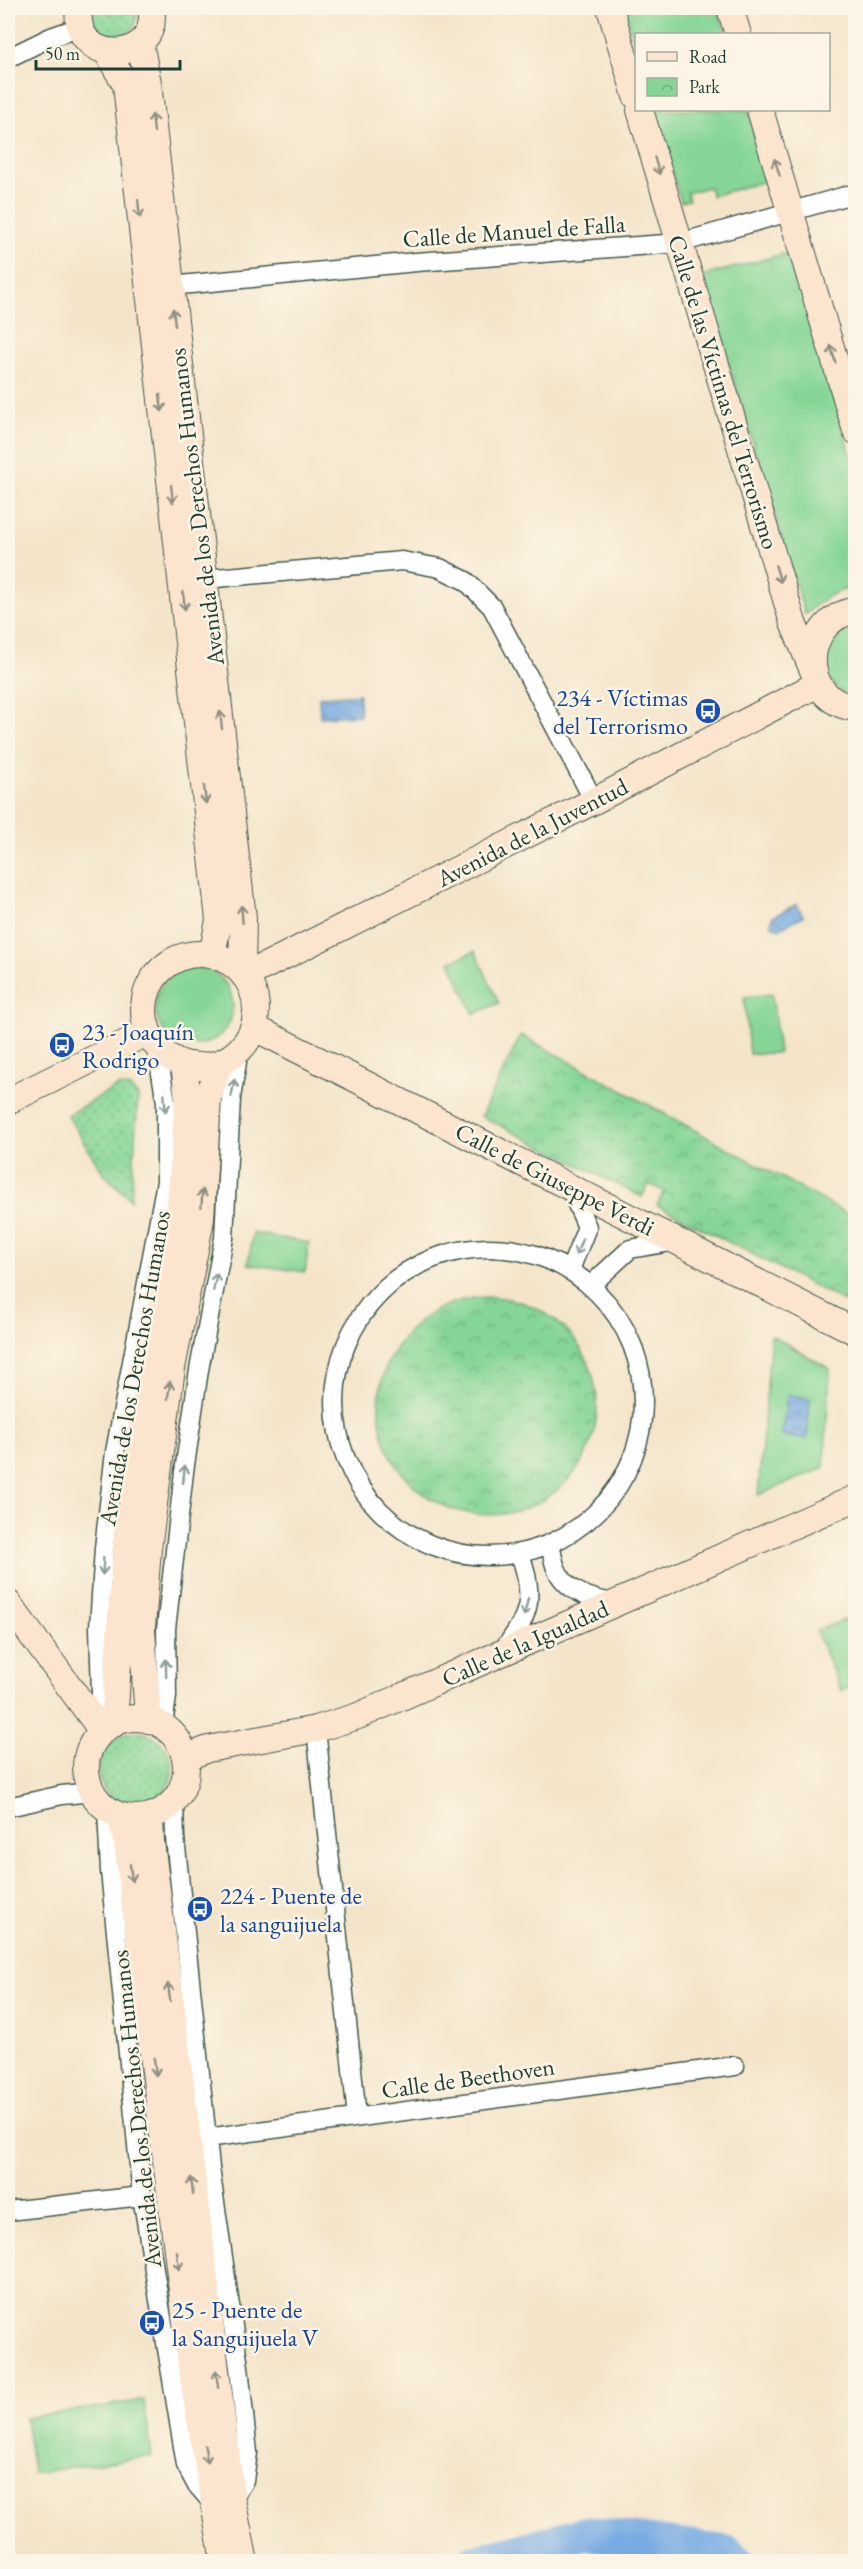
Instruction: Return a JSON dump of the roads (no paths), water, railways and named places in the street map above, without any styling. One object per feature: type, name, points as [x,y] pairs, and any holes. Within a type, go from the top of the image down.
[{"type":"main road","points":[[106,51],[124,51],[140,43],[152,25],[151,8]]},
{"type":"main road","points":[[610,8],[635,93]]},
{"type":"main road","points":[[730,8],[738,33]]},
{"type":"main road","name":"Avenida de los Derechos Humanos","points":[[79,17],[90,42],[106,51],[126,85],[219,920],[212,955]]},
{"type":"main road","name":"Avenida de los Derechos Humanos","points":[[140,43],[148,83],[243,918],[243,974]]},
{"type":"main road","name":"Calle de las Víctimas del Terrorismo","points":[[640,111],[793,623],[816,678]]},
{"type":"main road","points":[[760,111],[855,430]]},
{"type":"main road","points":[[855,610],[839,615],[827,623],[818,635],[813,649],[816,678],[827,695],[838,703],[855,708]]},
{"type":"main road","name":"Avenida de la Juventud","points":[[243,974],[594,801],[816,678]]},
{"type":"main road","points":[[197,954],[212,955],[225,960],[243,974],[255,1001],[253,1028],[230,1056],[202,1066],[184,1064],[168,1057],[152,1039],[144,1017],[144,1002],[157,974],[168,964],[182,957],[197,954]]},
{"type":"main road","name":"Calle de Giuseppe Verdi","points":[[253,1028],[855,1332]]},
{"type":"main road","points":[[8,1101],[152,1039]]},
{"type":"main road","name":"Avenida de los Derechos Humanos","points":[[156,1723],[142,1628],[148,1549],[172,1368],[201,1219],[208,1098],[230,1056]]},
{"type":"main road","name":"Avenida de los Derechos Humanos","points":[[108,1727],[126,1546],[150,1365],[179,1218],[188,1100],[184,1064]]},
{"type":"main road","name":"Calle de la Igualdad","points":[[185,1758],[208,1749],[316,1730],[358,1716],[855,1498]]},
{"type":"main road","points":[[8,1603],[108,1727]]},
{"type":"main road","points":[[136,1718],[156,1723],[173,1734],[185,1758],[185,1781],[174,1802],[141,1819],[106,1806],[87,1777],[87,1761],[91,1746],[108,1727],[136,1718]]},
{"type":"main road","name":"Avenida de los Derechos Humanos","points":[[106,1806],[127,1843],[192,2372],[223,2503],[245,2562]]},
{"type":"main road","name":"Avenida de los Derechos Humanos","points":[[150,1816],[223,2503],[224,2562]]},
{"type":"street","points":[[8,58],[51,37],[79,17]]},
{"type":"street","name":"Calle de Manuel de Falla","points":[[170,286],[416,262],[680,243],[855,193]]},
{"type":"street","points":[[205,579],[402,561],[440,568],[466,581],[492,607],[594,801]]},
{"type":"street","name":"Avenida de los Derechos Humanos","points":[[108,1727],[101,1694],[99,1627],[104,1548],[115,1452],[166,1182],[166,1102],[152,1039]]},
{"type":"street","points":[[569,1186],[587,1227],[570,1270]]},
{"type":"street","points":[[591,1285],[630,1249],[677,1241]]},
{"type":"street","points":[[494,1247],[534,1254],[570,1270],[591,1285],[624,1326],[642,1374],[642,1426],[626,1475],[594,1516],[550,1544],[520,1554],[480,1557],[441,1549],[397,1526],[375,1506],[352,1473],[339,1435],[335,1396],[342,1356],[359,1320],[385,1289],[417,1266],[455,1251],[494,1247]]},
{"type":"street","points":[[550,1544],[556,1569],[575,1591],[597,1601],[615,1603]]},
{"type":"street","points":[[500,1654],[515,1635],[528,1607],[529,1580],[520,1554]]},
{"type":"street","points":[[316,1730],[357,2117]]},
{"type":"street","points":[[8,1807],[62,1794],[106,1806]]},
{"type":"street","points":[[174,1802],[175,1838],[207,2138],[239,2367],[248,2453],[244,2480],[223,2503]]},
{"type":"street","name":"Avenida de los Derechos Humanos","points":[[106,1806],[110,1871],[142,2196],[186,2465],[196,2484],[223,2503]]},
{"type":"street","name":"Calle de Beethoven","points":[[207,2138],[735,2066]]},
{"type":"street","points":[[8,2211],[142,2196]]},
{"type":"water","points":[[359,694],[360,715],[320,717],[319,697]]},
{"type":"water","points":[[797,904],[803,916],[779,929],[771,925],[772,917]]},
{"type":"water","points":[[787,1395],[810,1398],[807,1439],[782,1436]]},
{"type":"waterway","points":[[472,2562],[586,2533],[725,2552],[739,2562]]},
{"type":"place","name":"234 - Víctimas del Terrorismo","points":[[708,711]]},
{"type":"place","name":"23 - Joaquín Rodrigo","points":[[62,1045]]},
{"type":"place","name":"224 - Puente de la sanguijuela","points":[[200,1909]]},
{"type":"place","name":"25 - Puente de la Sanguijuela V","points":[[152,2323]]}]
